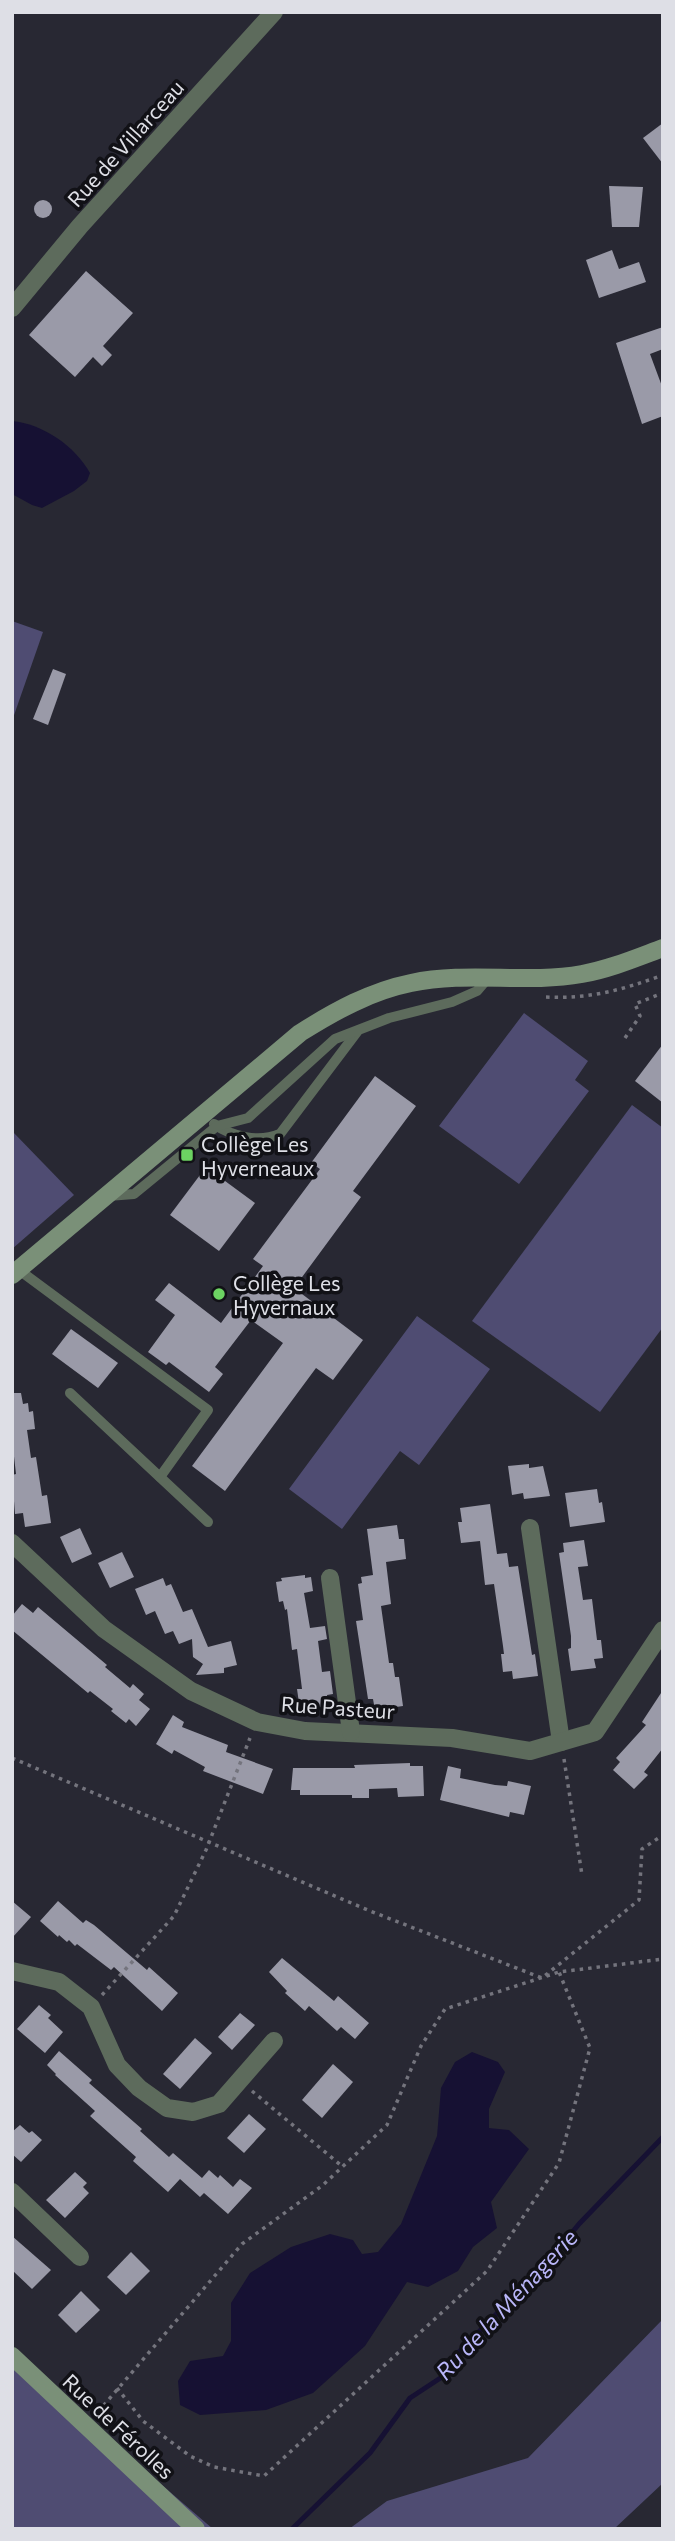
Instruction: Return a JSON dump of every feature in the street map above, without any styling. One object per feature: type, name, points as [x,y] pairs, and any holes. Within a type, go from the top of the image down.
[{"type":"street","name":"Rue de Villarceau","points":[[12,307],[80,226],[274,12]]},
{"type":"street","points":[[16,1272],[108,1196],[211,1121],[300,1033],[331,1014],[378,992],[412,983],[457,977],[533,978],[581,974],[618,965],[663,948]]},
{"type":"street","points":[[530,1528],[561,1742]]},
{"type":"street","name":"Rue Pasteur","points":[[12,1543],[104,1629],[191,1691],[257,1722],[305,1731],[452,1738],[530,1751],[595,1732],[663,1630]]},
{"type":"street","points":[[330,1578],[351,1732]]},
{"type":"street","points":[[12,1971],[59,1982],[91,2007],[117,2065],[139,2088],[167,2108],[193,2112],[219,2104],[274,2041]]},
{"type":"street","points":[[12,2192],[80,2258]]},
{"type":"street","name":"Rue de Férolles","points":[[12,2356],[196,2529]]},
{"type":"lane","points":[[211,1121],[248,1118],[335,1039],[388,1018],[452,1002],[477,992],[489,977]]},
{"type":"lane","points":[[211,1121],[234,1135],[257,1139],[280,1134],[358,1030]]},
{"type":"lane","points":[[16,1272],[208,1410],[160,1477]]},
{"type":"lane","points":[[70,1393],[208,1522]]},
{"type":"path","points":[[625,1038],[640,1016],[635,1004],[663,993]]},
{"type":"path","points":[[91,2007],[174,1916],[209,1844],[257,1722]]},
{"type":"path","points":[[561,1742],[582,1875]]},
{"type":"path","points":[[12,1758],[370,1911],[542,1978]]},
{"type":"path","points":[[542,1978],[639,1900],[642,1849],[663,1835]]},
{"type":"path","points":[[90,2430],[99,2408],[242,2244],[323,2185],[387,2125],[421,2046],[445,2009],[559,1972],[663,1959]]},
{"type":"path","points":[[117,2388],[143,2421],[190,2456],[214,2467],[264,2476],[487,2271],[559,2163],[590,2048],[559,1972]]},
{"type":"path","points":[[239,2081],[343,2167]]},
{"type":"shaded area","points":[[12,421],[35,427],[67,445],[90,473],[87,481],[42,508],[12,494]]},
{"type":"shaded area","points":[[12,621],[43,632],[12,721]]},
{"type":"shaded area","points":[[524,1013],[588,1061],[575,1080],[589,1091],[519,1184],[439,1126]]},
{"type":"shaded area","points":[[632,1105],[663,1128],[663,1327],[600,1412],[472,1321]]},
{"type":"shaded area","points":[[12,1131],[74,1195],[12,1249]]},
{"type":"shaded area","points":[[417,1316],[490,1369],[419,1465],[400,1451],[342,1529],[289,1489]]},
{"type":"shaded area","points":[[472,2052],[498,2062],[505,2072],[489,2109],[489,2128],[509,2130],[529,2149],[491,2202],[497,2228],[473,2247],[458,2271],[428,2287],[407,2282],[365,2346],[313,2393],[266,2410],[200,2415],[180,2405],[178,2381],[190,2361],[223,2356],[231,2341],[231,2303],[250,2273],[291,2247],[330,2234],[353,2240],[362,2254],[378,2252],[401,2224],[437,2136],[441,2088],[455,2062]]},
{"type":"shaded area","points":[[663,2319],[663,2483],[614,2529],[349,2529],[387,2501],[528,2458]]},
{"type":"shaded area","points":[[12,2356],[213,2529],[12,2529]]},
{"type":"building","points":[[663,123],[663,164],[643,138]]},
{"type":"building","points":[[609,186],[643,187],[639,227],[612,227]]},
{"type":"building","points":[[39,200],[47,200],[52,209],[50,216],[39,218],[34,213],[34,205]]},
{"type":"building","points":[[612,250],[619,269],[639,262],[646,282],[599,298],[586,260]]},
{"type":"building","points":[[86,271],[133,313],[103,346],[112,355],[102,366],[93,357],[75,377],[29,335]]},
{"type":"building","points":[[663,327],[663,349],[650,354],[663,389],[663,416],[642,424],[616,343]]},
{"type":"building","points":[[53,669],[66,674],[48,725],[33,719]]},
{"type":"building","points":[[663,1044],[663,1103],[635,1081]]},
{"type":"building","points":[[375,1076],[416,1106],[353,1191],[361,1197],[294,1288],[363,1340],[333,1380],[316,1368],[225,1491],[192,1466],[283,1343],[251,1320],[215,1367],[223,1374],[209,1392],[169,1362],[166,1365],[148,1352],[175,1315],[155,1300],[169,1283],[221,1323],[263,1266],[253,1259],[320,1169],[311,1163]]},
{"type":"building","points":[[206,1167],[255,1203],[219,1251],[170,1215]]},
{"type":"building","points":[[71,1329],[118,1363],[98,1388],[52,1354]]},
{"type":"building","points":[[12,1393],[21,1393],[23,1404],[28,1403],[29,1412],[33,1411],[35,1429],[27,1430],[31,1458],[36,1457],[42,1496],[47,1495],[51,1523],[25,1527],[23,1513],[15,1514]]},
{"type":"building","points":[[529,1464],[529,1468],[543,1466],[550,1496],[524,1499],[523,1493],[512,1495],[508,1466]]},
{"type":"building","points":[[597,1489],[605,1522],[570,1527],[565,1493]]},
{"type":"building","points":[[490,1504],[497,1554],[507,1553],[509,1567],[518,1566],[532,1655],[535,1654],[538,1676],[513,1679],[512,1671],[503,1672],[501,1654],[504,1654],[494,1584],[485,1585],[480,1541],[461,1543],[458,1522],[462,1522],[460,1508]]},
{"type":"building","points":[[397,1525],[399,1539],[404,1539],[406,1559],[386,1562],[391,1604],[381,1606],[389,1663],[393,1663],[395,1677],[399,1677],[403,1706],[375,1710],[373,1699],[368,1699],[356,1621],[363,1620],[358,1584],[362,1583],[361,1577],[373,1575],[367,1529]]},
{"type":"building","points":[[80,1528],[92,1554],[72,1563],[60,1537]]},
{"type":"building","points":[[584,1540],[588,1566],[578,1567],[583,1600],[592,1599],[597,1640],[601,1640],[603,1658],[594,1659],[596,1668],[571,1671],[568,1649],[571,1648],[571,1636],[559,1553],[564,1552],[563,1543]]},
{"type":"building","points":[[122,1552],[134,1577],[110,1588],[98,1563]]},
{"type":"building","points":[[305,1575],[305,1578],[311,1577],[313,1591],[304,1593],[310,1628],[325,1626],[327,1639],[318,1641],[322,1672],[330,1671],[333,1694],[327,1695],[328,1706],[300,1710],[297,1689],[302,1689],[297,1649],[292,1650],[287,1609],[285,1610],[283,1601],[279,1602],[276,1582],[282,1581],[281,1578]]},
{"type":"building","points":[[163,1578],[166,1586],[171,1584],[183,1612],[192,1609],[208,1647],[231,1641],[237,1665],[224,1668],[224,1673],[196,1675],[203,1664],[193,1657],[192,1639],[179,1644],[173,1631],[165,1634],[155,1611],[146,1615],[135,1589]]},
{"type":"building","points":[[22,1604],[33,1613],[38,1607],[130,1688],[133,1684],[144,1694],[139,1700],[150,1709],[136,1726],[129,1719],[126,1723],[111,1711],[113,1709],[90,1691],[88,1693],[12,1630],[12,1616]]},
{"type":"building","points":[[663,1690],[663,1748],[644,1772],[648,1775],[634,1789],[613,1770],[620,1762],[616,1758],[646,1725],[642,1722]]},
{"type":"building","points":[[173,1715],[184,1722],[182,1727],[228,1745],[226,1752],[273,1769],[263,1794],[203,1771],[205,1767],[174,1750],[172,1754],[156,1744]]},
{"type":"building","points":[[410,1763],[410,1766],[423,1766],[424,1796],[398,1797],[397,1788],[369,1789],[369,1798],[352,1798],[352,1795],[300,1795],[300,1790],[291,1790],[293,1768],[355,1768],[354,1765]]},
{"type":"building","points":[[448,1766],[461,1769],[460,1778],[495,1785],[507,1786],[508,1781],[531,1786],[524,1815],[510,1812],[509,1817],[440,1800]]},
{"type":"building","points":[[12,1901],[31,1917],[12,1938]]},
{"type":"building","points":[[58,1901],[83,1923],[86,1920],[94,1925],[147,1970],[149,1967],[178,1993],[162,2011],[114,1967],[111,1970],[77,1944],[75,1946],[69,1940],[67,1942],[59,1935],[58,1937],[40,1921]]},
{"type":"building","points":[[282,1958],[334,2001],[338,1996],[369,2023],[355,2039],[341,2027],[337,2031],[309,2006],[305,2011],[285,1993],[287,1991],[269,1972]]},
{"type":"building","points":[[39,2005],[51,2015],[48,2018],[63,2032],[45,2053],[17,2029]]},
{"type":"building","points":[[240,2013],[255,2025],[232,2050],[218,2037]]},
{"type":"building","points":[[195,2038],[212,2053],[180,2089],[163,2074]]},
{"type":"building","points":[[59,2051],[92,2080],[89,2083],[142,2129],[140,2131],[169,2157],[173,2153],[202,2178],[209,2170],[218,2178],[220,2175],[233,2187],[240,2179],[252,2188],[228,2214],[204,2193],[200,2197],[180,2179],[168,2192],[133,2161],[136,2157],[90,2116],[95,2111],[47,2065]]},
{"type":"building","points":[[333,2064],[353,2082],[322,2118],[302,2100]]},
{"type":"building","points":[[249,2114],[266,2129],[244,2153],[227,2138]]},
{"type":"building","points":[[20,2125],[42,2140],[21,2162],[12,2154],[12,2132]]},
{"type":"building","points":[[75,2172],[87,2183],[83,2187],[89,2193],[65,2218],[46,2200]]},
{"type":"building","points":[[12,2236],[51,2270],[32,2289],[12,2270]]},
{"type":"building","points":[[131,2252],[150,2271],[126,2295],[107,2277]]},
{"type":"building","points":[[81,2291],[100,2310],[76,2333],[58,2315]]},
{"type":"waterway","name":"Ru de la Ménagerie","points":[[292,2529],[370,2453],[410,2398],[448,2373],[455,2356],[547,2263],[579,2224],[663,2137]]},
{"type":"place","name":"Collège Les Hyverneaux","points":[[187,1155]]},
{"type":"place","name":"Collège Les Hyvernaux","points":[[219,1294]]}]
